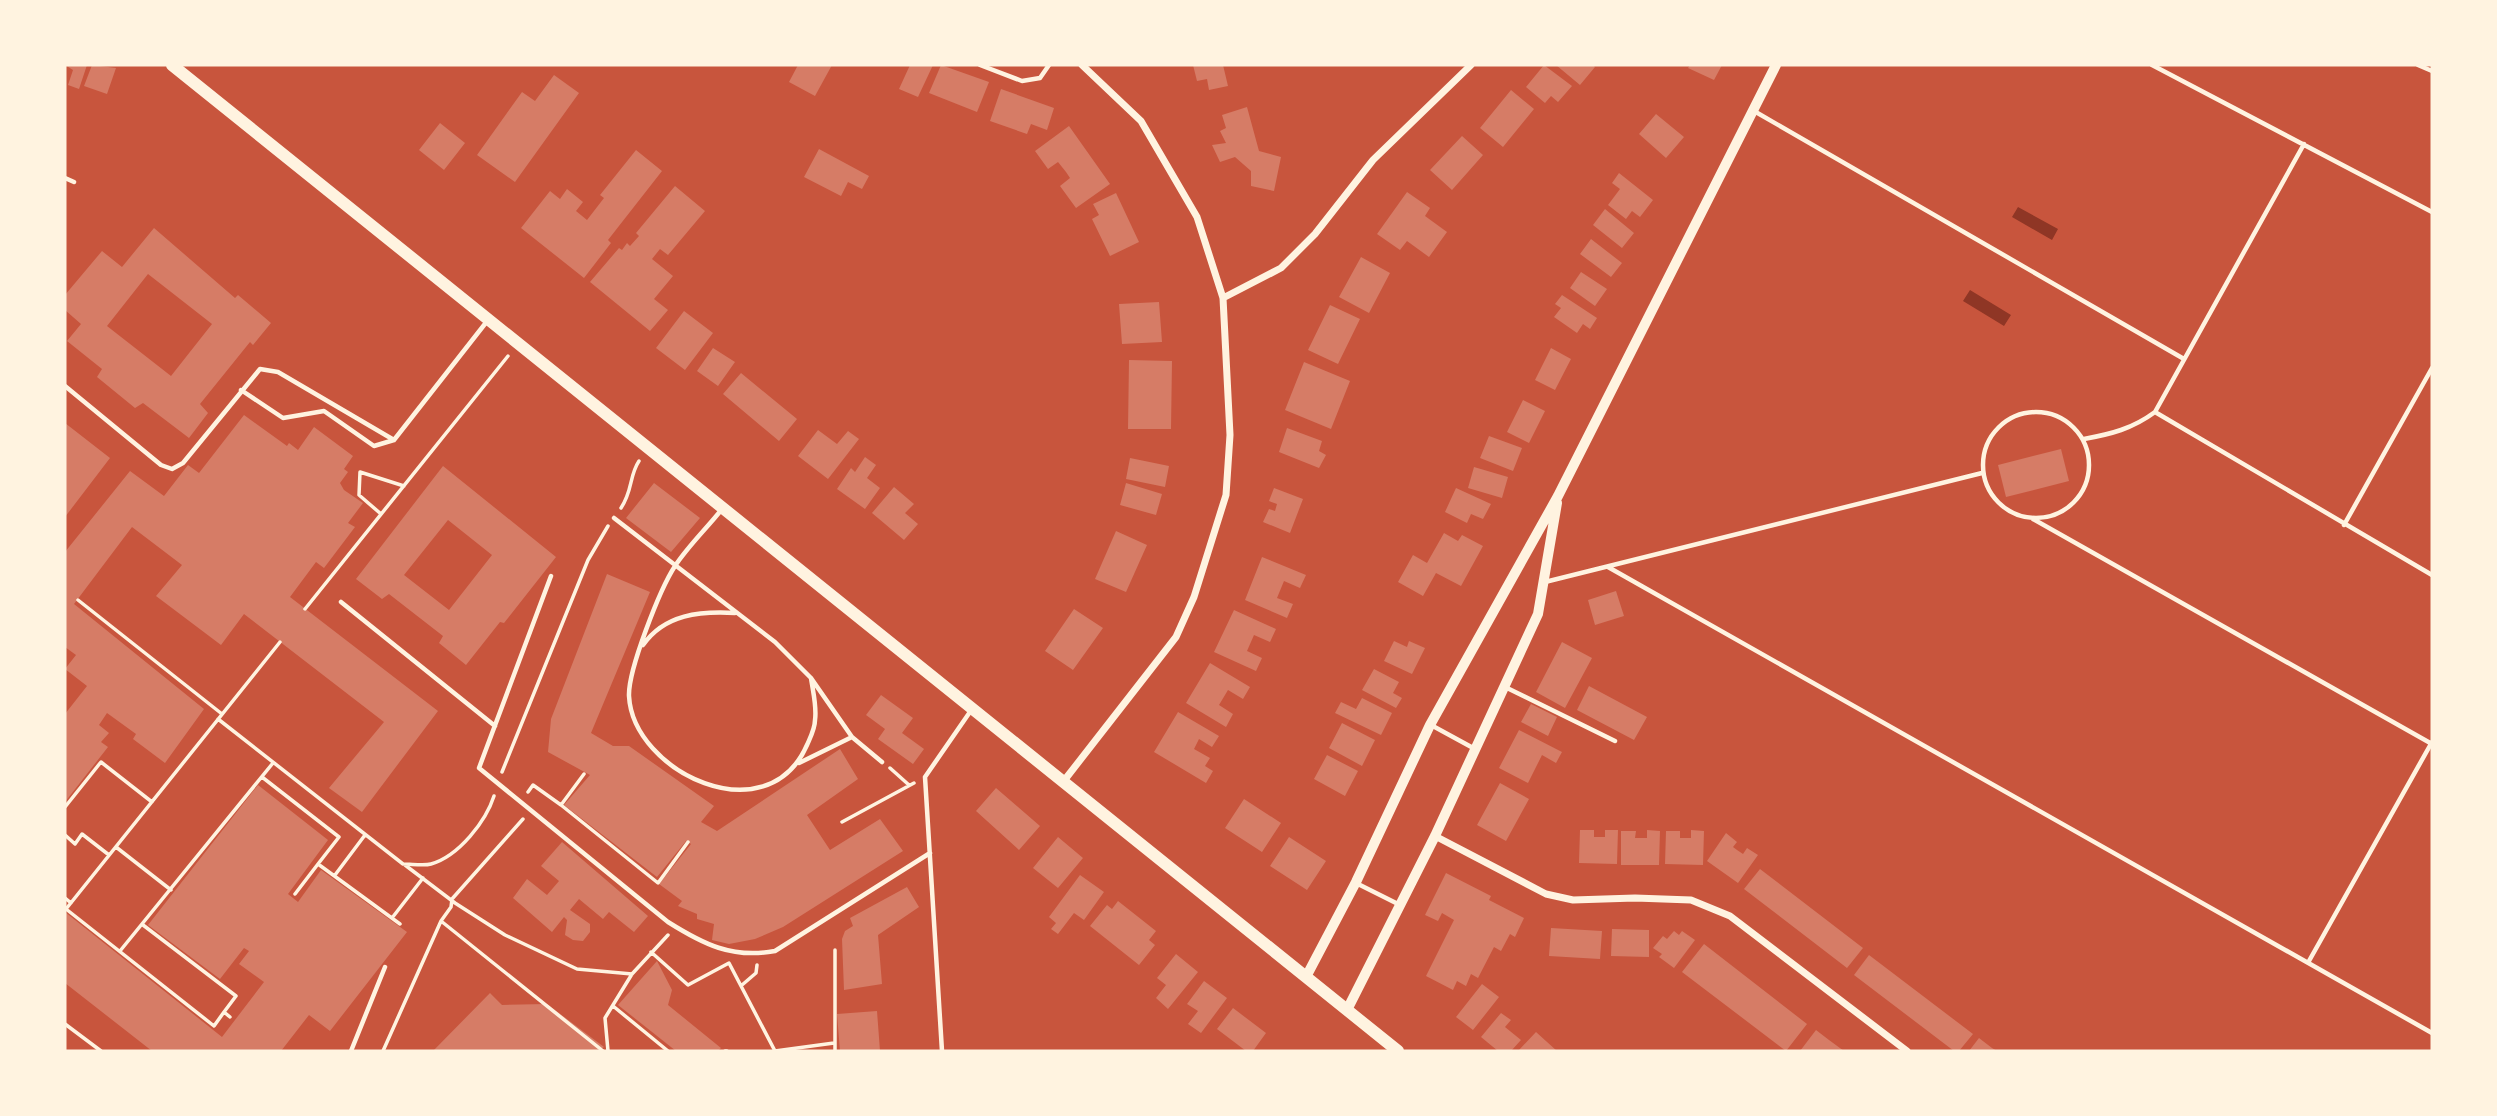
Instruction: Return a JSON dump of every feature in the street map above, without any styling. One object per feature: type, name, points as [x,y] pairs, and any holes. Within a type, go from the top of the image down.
[{"type":"main road","points":[[172,65],[1398,1051]]},
{"type":"street","points":[[1063,782],[1176,637],[1194,597],[1226,495],[1230,435],[1223,298],[1197,217],[1141,121],[1082,65]]},
{"type":"street","points":[[1223,298],[1281,268],[1315,234],[1373,160],[1471,65]]},
{"type":"street","points":[[1306,977],[1356,883],[1430,725],[1558,496],[1776,65]]},
{"type":"street","points":[[1347,1010],[1435,836],[1538,614],[1558,496]]},
{"type":"street","points":[[1435,836],[1546,894],[1573,900],[1692,900],[1730,916],[1907,1051]]},
{"type":"lane","points":[[980,65],[1022,81],[1040,78],[1049,65]]},
{"type":"lane","points":[[2152,65],[2432,212]]},
{"type":"lane","points":[[2418,65],[2432,71]]},
{"type":"lane","points":[[1753,110],[2184,359]]},
{"type":"lane","points":[[2084,439],[2138,425],[2155,412],[2304,144]]},
{"type":"lane","points":[[65,178],[74,182]]},
{"type":"lane","points":[[241,390],[284,418],[324,411],[374,446],[394,440],[489,320]]},
{"type":"lane","points":[[2344,525],[2432,368]]},
{"type":"lane","points":[[65,386],[162,464],[172,469],[183,463],[260,369],[278,372],[394,440]]},
{"type":"lane","points":[[2033,519],[2051,517],[2071,506],[2085,488],[2090,461],[2084,439],[2065,419],[2048,412],[2029,411],[2008,418],[1991,434],[1983,454],[1982,473],[1989,493],[2003,508],[2033,519],[2432,743],[2309,961]]},
{"type":"lane","points":[[2155,412],[2432,575]]},
{"type":"lane","points":[[1544,582],[1982,473]]},
{"type":"lane","points":[[723,508],[674,567],[631,674],[629,696],[634,720],[644,739],[697,782],[743,791],[780,779],[799,763],[852,737]]},
{"type":"lane","points":[[614,518],[674,567],[775,642],[811,678],[852,737],[882,762]]},
{"type":"lane","points":[[1608,567],[2309,961],[2432,1033]]},
{"type":"lane","points":[[551,576],[479,768],[676,927],[699,941],[724,951],[752,956],[775,951],[930,853]]},
{"type":"lane","points":[[341,602],[495,726]]},
{"type":"lane","points":[[639,652],[652,633],[684,616],[699,612],[735,613]]},
{"type":"lane","points":[[799,763],[815,721],[811,678]]},
{"type":"lane","points":[[1504,687],[1615,741]]},
{"type":"lane","points":[[942,1051],[925,777],[972,708]]},
{"type":"lane","points":[[1430,725],[1476,750]]},
{"type":"lane","points":[[1356,883],[1399,904]]},
{"type":"lane","points":[[351,1051],[385,967]]},
{"type":"path","points":[[305,609],[518,344]]},
{"type":"path","points":[[404,864],[431,864],[460,847],[489,810],[588,560],[631,494],[635,468],[647,447]]},
{"type":"path","points":[[381,514],[359,495],[360,472],[404,485]]},
{"type":"path","points":[[78,600],[222,714]]},
{"type":"path","points":[[143,925],[236,996],[214,1026],[66,909],[279,642]]},
{"type":"path","points":[[218,719],[365,835],[505,935],[577,969],[632,974]]},
{"type":"path","points":[[65,807],[101,762],[152,802]]},
{"type":"path","points":[[882,762],[909,785]]},
{"type":"path","points":[[120,951],[273,763]]},
{"type":"path","points":[[561,805],[584,774]]},
{"type":"path","points":[[262,777],[339,837],[295,894]]},
{"type":"path","points":[[842,822],[925,777]]},
{"type":"path","points":[[526,795],[533,785],[658,883],[688,842]]},
{"type":"path","points":[[383,1051],[441,920],[451,907],[452,899],[531,810]]},
{"type":"path","points":[[65,835],[75,844],[82,834],[109,855]]},
{"type":"path","points":[[334,876],[365,835]]},
{"type":"path","points":[[116,847],[171,890]]},
{"type":"path","points":[[318,864],[400,924]]},
{"type":"path","points":[[392,918],[423,878]]},
{"type":"path","points":[[65,898],[71,903]]},
{"type":"path","points":[[441,920],[606,1051]]},
{"type":"path","points":[[606,1051],[605,1018],[632,974],[676,927]]},
{"type":"path","points":[[835,950],[835,1051]]},
{"type":"path","points":[[651,952],[688,985],[729,963],[775,1051],[834,1043]]},
{"type":"path","points":[[741,985],[756,973],[757,965]]},
{"type":"path","points":[[612,1006],[668,1051]]},
{"type":"path","points":[[224,1012],[230,1017]]},
{"type":"path","points":[[65,1024],[101,1051]]},
{"type":"shaded area","points":[[2018,207],[2058,229],[2052,240],[2012,217]]},
{"type":"shaded area","points":[[1970,290],[2011,315],[2004,326],[1963,301]]},
{"type":"building","points":[[65,65],[87,65],[79,89],[68,85],[73,70]]},
{"type":"building","points":[[92,65],[116,68],[107,94],[84,86]]},
{"type":"building","points":[[798,65],[832,65],[815,96],[789,82]]},
{"type":"building","points":[[910,65],[933,65],[918,97],[899,89]]},
{"type":"building","points":[[941,65],[989,82],[977,112],[929,93]]},
{"type":"building","points":[[1193,65],[1223,65],[1228,86],[1209,90],[1207,79],[1197,81]]},
{"type":"building","points":[[1544,65],[1572,86],[1558,102],[1551,96],[1545,103],[1526,87]]},
{"type":"building","points":[[1556,65],[1593,65],[1595,67],[1580,85]]},
{"type":"building","points":[[1690,65],[1722,65],[1714,80],[1688,68]]},
{"type":"building","points":[[554,75],[579,93],[515,182],[477,155],[522,92],[535,101]]},
{"type":"building","points":[[1001,89],[1054,108],[1047,130],[1031,124],[1027,134],[990,121]]},
{"type":"building","points":[[1511,90],[1534,109],[1503,147],[1480,128]]},
{"type":"building","points":[[1247,107],[1259,151],[1281,157],[1274,191],[1251,186],[1251,171],[1235,157],[1220,162],[1212,145],[1226,143],[1220,131],[1226,128],[1222,115]]},
{"type":"building","points":[[1656,114],[1684,137],[1666,158],[1639,134]]},
{"type":"building","points":[[440,123],[465,143],[444,170],[419,150]]},
{"type":"building","points":[[1069,126],[1110,184],[1076,208],[1060,186],[1070,178],[1066,172],[1058,162],[1048,169],[1035,151]]},
{"type":"building","points":[[1462,136],[1483,155],[1452,190],[1430,170]]},
{"type":"building","points":[[819,149],[869,176],[862,189],[848,182],[841,196],[804,177]]},
{"type":"building","points":[[636,150],[662,171],[608,240],[611,243],[584,278],[521,228],[550,191],[560,199],[567,189],[583,202],[576,211],[587,220],[604,198],[600,195]]},
{"type":"building","points":[[1619,173],[1653,200],[1640,217],[1632,211],[1626,219],[1608,205],[1620,189],[1612,183]]},
{"type":"building","points":[[675,186],[705,211],[668,255],[660,249],[652,259],[673,276],[654,299],[668,310],[650,331],[590,282],[619,248],[622,250],[627,243],[630,246],[639,236],[636,233]]},
{"type":"building","points":[[1407,192],[1430,208],[1425,216],[1447,232],[1429,257],[1407,241],[1400,250],[1377,234]]},
{"type":"building","points":[[1116,193],[1139,242],[1110,256],[1092,219],[1099,215],[1093,204]]},
{"type":"building","points":[[1605,209],[1634,233],[1622,248],[1593,225]]},
{"type":"building","points":[[154,228],[235,298],[238,295],[271,323],[253,345],[250,342],[200,404],[208,413],[189,438],[143,403],[135,408],[97,377],[102,369],[67,341],[81,324],[65,310],[65,295],[102,251],[122,267]],"holes":[[[148,274],[212,324],[171,376],[107,326]]]},
{"type":"building","points":[[1591,239],[1622,263],[1611,277],[1580,254]]},
{"type":"building","points":[[1361,257],[1390,273],[1369,313],[1339,297]]},
{"type":"building","points":[[1581,272],[1607,289],[1595,306],[1570,288]]},
{"type":"building","points":[[1562,295],[1597,318],[1590,329],[1583,324],[1577,333],[1554,317],[1561,308],[1555,304]]},
{"type":"building","points":[[1159,302],[1162,342],[1122,344],[1119,304]]},
{"type":"building","points":[[1330,305],[1360,319],[1338,364],[1308,350]]},
{"type":"building","points":[[684,311],[713,333],[685,370],[656,348]]},
{"type":"building","points":[[713,348],[735,362],[718,386],[697,371]]},
{"type":"building","points":[[1551,348],[1571,359],[1555,390],[1535,380]]},
{"type":"building","points":[[1129,360],[1172,361],[1171,429],[1128,429]]},
{"type":"building","points":[[1304,362],[1350,381],[1331,429],[1285,410]]},
{"type":"building","points":[[741,373],[797,419],[779,441],[723,394]]},
{"type":"building","points":[[1523,400],[1545,411],[1529,443],[1507,432]]},
{"type":"building","points":[[244,415],[287,446],[289,443],[298,450],[314,427],[353,456],[344,469],[348,472],[340,483],[344,490],[363,503],[348,523],[355,527],[324,568],[316,562],[290,597],[438,711],[362,812],[329,788],[384,722],[244,614],[221,645],[156,596],[182,565],[132,527],[74,604],[204,709],[165,763],[133,739],[136,734],[107,713],[99,725],[109,733],[101,742],[108,747],[65,802],[65,714],[87,686],[65,669],[76,655],[65,647],[65,552],[130,471],[164,496],[188,465],[199,473]]},
{"type":"building","points":[[65,423],[110,458],[65,517]]},
{"type":"building","points":[[1287,428],[1322,441],[1319,451],[1326,455],[1319,468],[1279,452]]},
{"type":"building","points":[[818,430],[837,444],[848,431],[859,439],[828,479],[798,456]]},
{"type":"building","points":[[1489,436],[1522,448],[1513,471],[1480,458]]},
{"type":"building","points":[[2061,449],[2069,481],[2006,497],[1998,465]]},
{"type":"building","points":[[865,457],[876,465],[867,478],[880,488],[865,509],[837,489],[851,468],[855,472]]},
{"type":"building","points":[[1130,458],[1169,466],[1165,487],[1126,479]]},
{"type":"building","points":[[443,466],[556,557],[504,623],[500,622],[466,665],[439,643],[443,636],[389,594],[382,599],[356,579]],"holes":[[[448,520],[492,555],[449,610],[404,575]]]},
{"type":"building","points":[[1474,467],[1508,477],[1502,498],[1468,488]]},
{"type":"building","points":[[654,483],[700,518],[671,552],[626,518]]},
{"type":"building","points":[[1126,483],[1162,494],[1156,515],[1120,505]]},
{"type":"building","points":[[894,487],[914,504],[905,513],[918,524],[904,540],[872,513]]},
{"type":"building","points":[[1274,488],[1303,499],[1290,533],[1263,522],[1269,509],[1275,511],[1277,504],[1269,501]]},
{"type":"building","points":[[1456,488],[1491,504],[1483,519],[1471,514],[1467,523],[1445,512]]},
{"type":"building","points":[[1116,531],[1147,545],[1126,592],[1095,579]]},
{"type":"building","points":[[1444,533],[1458,541],[1462,535],[1483,546],[1461,586],[1436,573],[1423,596],[1398,582],[1413,555],[1427,563]]},
{"type":"building","points":[[1262,557],[1306,575],[1300,588],[1284,581],[1277,598],[1293,604],[1287,618],[1245,600]]},
{"type":"building","points":[[607,574],[650,592],[591,733],[613,746],[629,746],[714,806],[701,822],[717,831],[840,749],[858,779],[807,815],[830,850],[880,819],[903,851],[783,927],[755,939],[729,944],[712,940],[714,924],[697,919],[697,914],[678,906],[682,901],[659,884],[691,844],[686,841],[657,877],[564,805],[590,775],[548,752],[551,719]]},
{"type":"building","points":[[1616,591],[1624,616],[1595,625],[1588,600]]},
{"type":"building","points":[[1074,609],[1103,628],[1073,670],[1045,651]]},
{"type":"building","points":[[1234,610],[1276,629],[1270,642],[1254,635],[1247,651],[1262,658],[1256,671],[1214,652]]},
{"type":"building","points":[[1394,641],[1407,647],[1409,641],[1425,648],[1412,674],[1384,661]]},
{"type":"building","points":[[1562,642],[1592,658],[1565,708],[1536,692]]},
{"type":"building","points":[[1210,663],[1250,687],[1243,699],[1228,690],[1219,705],[1233,714],[1226,727],[1186,703]]},
{"type":"building","points":[[1374,669],[1399,682],[1393,693],[1402,698],[1396,708],[1362,690]]},
{"type":"building","points":[[1589,686],[1647,717],[1634,740],[1577,710]]},
{"type":"building","points":[[881,695],[913,718],[902,733],[924,749],[913,764],[878,739],[885,729],[866,715]]},
{"type":"building","points":[[1362,698],[1392,713],[1381,735],[1335,713],[1341,702],[1356,709]]},
{"type":"building","points":[[1531,704],[1557,717],[1548,736],[1521,722]]},
{"type":"building","points":[[1178,712],[1219,736],[1212,747],[1199,739],[1194,749],[1210,758],[1205,766],[1213,771],[1206,783],[1154,752]]},
{"type":"building","points":[[1342,723],[1375,740],[1362,766],[1329,748]]},
{"type":"building","points":[[1519,730],[1562,752],[1556,763],[1542,755],[1528,783],[1499,768]]},
{"type":"building","points":[[1327,755],[1358,771],[1345,796],[1314,779]]},
{"type":"building","points":[[1500,783],[1529,799],[1506,841],[1477,825]]},
{"type":"building","points":[[258,785],[328,840],[288,894],[298,902],[321,870],[407,932],[330,1031],[309,1015],[281,1051],[152,1051],[65,983],[65,912],[222,1037],[264,982],[239,964],[249,951],[244,948],[220,979],[148,925]]},
{"type":"building","points":[[996,788],[1040,826],[1019,850],[976,811]]},
{"type":"building","points":[[1244,799],[1281,823],[1262,852],[1225,828]]},
{"type":"building","points":[[1580,830],[1594,830],[1594,837],[1605,837],[1605,830],[1618,830],[1617,864],[1579,863]]},
{"type":"building","points":[[1647,830],[1660,831],[1659,865],[1621,865],[1621,831],[1636,831],[1635,838],[1647,838]]},
{"type":"building","points":[[1691,830],[1704,831],[1703,865],[1665,864],[1666,831],[1680,831],[1680,838],[1691,838]]},
{"type":"building","points":[[1726,833],[1737,842],[1733,847],[1737,850],[1743,854],[1747,848],[1758,855],[1738,883],[1707,861]]},
{"type":"building","points":[[1058,837],[1083,858],[1058,888],[1033,868]]},
{"type":"building","points":[[1289,837],[1326,861],[1307,890],[1270,866]]},
{"type":"building","points":[[562,842],[648,916],[634,932],[609,912],[603,919],[579,899],[570,910],[590,924],[590,932],[583,941],[573,940],[565,935],[567,920],[564,917],[552,932],[513,898],[527,879],[547,895],[559,881],[541,866]]},
{"type":"building","points":[[1760,869],[1863,948],[1847,968],[1744,889]]},
{"type":"building","points":[[1446,873],[1491,896],[1489,900],[1524,918],[1515,937],[1510,934],[1501,951],[1494,947],[1478,978],[1471,974],[1466,986],[1457,981],[1453,990],[1426,976],[1454,920],[1442,913],[1438,921],[1425,915]]},
{"type":"building","points":[[1080,875],[1104,892],[1084,920],[1074,913],[1058,934],[1051,929],[1056,923],[1049,917]]},
{"type":"building","points":[[907,887],[919,907],[878,935],[882,984],[844,990],[842,939],[845,931],[853,926],[850,918]]},
{"type":"building","points":[[1118,901],[1156,931],[1149,940],[1155,945],[1139,965],[1090,926],[1107,905],[1112,909]]},
{"type":"building","points":[[1551,928],[1602,931],[1600,959],[1549,956]]},
{"type":"building","points":[[1612,929],[1649,930],[1649,957],[1611,956]]},
{"type":"building","points":[[1674,931],[1679,935],[1682,931],[1695,940],[1674,968],[1659,957],[1662,954],[1653,948],[1663,936],[1667,939]]},
{"type":"building","points":[[1704,944],[1807,1024],[1786,1051],[1682,972]]},
{"type":"building","points":[[1176,954],[1198,972],[1168,1009],[1156,998],[1166,985],[1157,978]]},
{"type":"building","points":[[1869,955],[1973,1034],[1959,1051],[1954,1051],[1854,975]]},
{"type":"building","points":[[657,961],[672,990],[668,1005],[721,1048],[718,1051],[676,1051],[618,1005]]},
{"type":"building","points":[[1204,981],[1227,998],[1201,1033],[1188,1024],[1198,1011],[1187,1004]]},
{"type":"building","points":[[1482,984],[1499,997],[1473,1030],[1456,1017]]},
{"type":"building","points":[[490,993],[502,1005],[547,1004],[604,1047],[598,1051],[433,1051]]},
{"type":"building","points":[[1233,1008],[1266,1033],[1253,1051],[1246,1051],[1217,1029]]},
{"type":"building","points":[[877,1011],[880,1051],[840,1051],[837,1014]]},
{"type":"building","points":[[1501,1013],[1511,1020],[1505,1027],[1521,1040],[1511,1051],[1498,1051],[1481,1037]]},
{"type":"building","points":[[1816,1030],[1829,1040],[1844,1051],[1800,1051]]},
{"type":"building","points":[[1536,1032],[1557,1051],[1518,1051]]},
{"type":"building","points":[[1979,1038],[1992,1048],[1997,1051],[1969,1051]]}]
